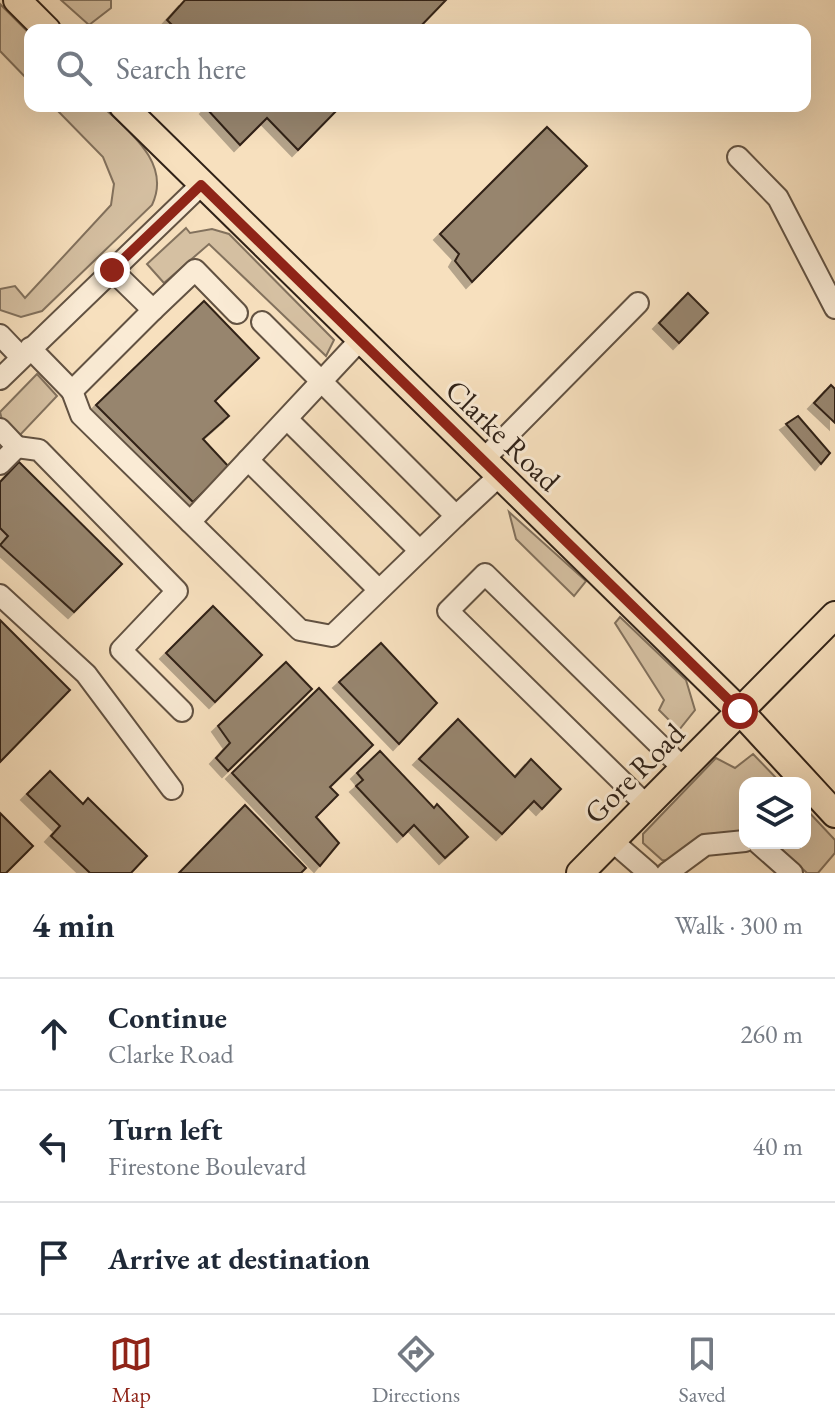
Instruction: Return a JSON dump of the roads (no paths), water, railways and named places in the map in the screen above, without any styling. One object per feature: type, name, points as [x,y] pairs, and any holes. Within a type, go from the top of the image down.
[{"type":"main road","points":[[17,0],[41,24]]},
{"type":"main road","name":"Clarke Road","points":[[129,112],[740,711],[835,814]]},
{"type":"main road","name":"Gore Road","points":[[580,873],[835,615]]},
{"type":"street","points":[[738,157],[778,198],[835,308]]},
{"type":"street","points":[[0,379],[201,185]]},
{"type":"street","points":[[112,270],[153,310]]},
{"type":"street","points":[[72,391],[195,270],[237,313]]},
{"type":"street","points":[[0,335],[72,391],[81,415],[300,630],[332,636],[456,516],[491,468],[638,303]]},
{"type":"street","points":[[262,322],[456,516]]},
{"type":"street","points":[[190,522],[360,340]]},
{"type":"street","points":[[287,419],[419,550]]},
{"type":"street","points":[[0,429],[17,447],[39,450],[177,591],[121,650],[182,711]]},
{"type":"street","points":[[0,464],[17,447]]},
{"type":"street","points":[[248,460],[378,589]]},
{"type":"street","points":[[647,806],[448,611],[485,574],[684,769]]},
{"type":"street","points":[[0,595],[86,674],[172,789]]},
{"type":"street","points":[[612,841],[649,873]]},
{"type":"street","points":[[667,873],[705,845],[739,842]]},
{"type":"street","points":[[765,849],[792,873]]}]
